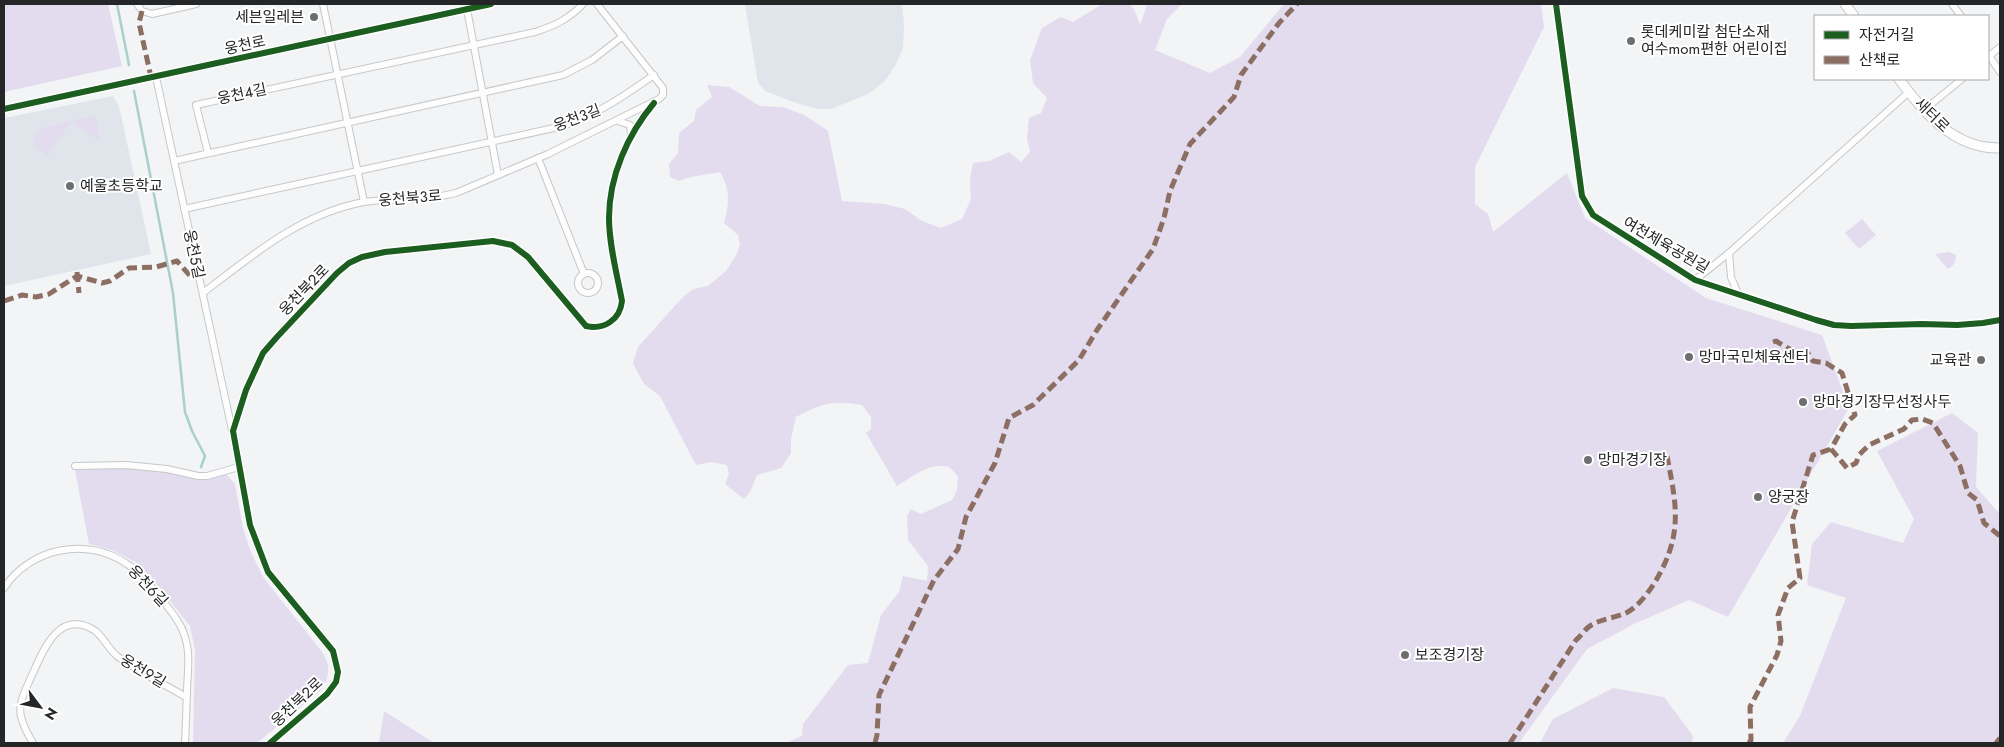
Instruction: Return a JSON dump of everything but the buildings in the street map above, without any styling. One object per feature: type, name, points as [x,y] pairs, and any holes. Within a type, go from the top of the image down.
[{"type":"street","points":[[137,4],[142,11],[152,14],[196,4]]},
{"type":"street","points":[[323,4],[364,202]]},
{"type":"street","name":"웅천로","points":[[4,109],[330,39],[466,7],[490,4]]},
{"type":"street","points":[[337,74],[474,46],[550,27],[574,13],[583,4]]},
{"type":"street","points":[[597,4],[654,75],[664,91],[662,97],[654,103]]},
{"type":"street","name":"여천체육공원길","points":[[1556,4],[1582,196],[1592,215],[1695,280],[1834,325],[1957,325],[1983,324],[2000,320]]},
{"type":"street","points":[[1845,4],[1853,15]]},
{"type":"street","points":[[1952,4],[1960,15]]},
{"type":"street","points":[[466,7],[498,175]]},
{"type":"street","points":[[174,161],[563,75],[592,60],[623,36]]},
{"type":"street","points":[[1989,55],[2000,47]]},
{"type":"street","points":[[1989,57],[2000,72]]},
{"type":"street","name":"웅천4길","points":[[208,153],[196,105],[337,74]]},
{"type":"street","name":"웅천3길","points":[[358,172],[563,126],[589,117],[654,75]]},
{"type":"street","name":"웅천5길","points":[[156,76],[233,431]]},
{"type":"street","name":"새터로","points":[[1900,80],[1924,110],[1955,137],[1980,146],[2000,148]]},
{"type":"street","points":[[1924,110],[1961,80]]},
{"type":"street","points":[[1695,280],[1729,253],[1909,92]]},
{"type":"street","name":"웅천북3로","points":[[203,293],[242,263],[300,224],[364,202],[440,197],[456,193],[538,158],[654,103]]},
{"type":"street","name":"웅천북2로","points":[[270,743],[327,694],[336,682],[338,666],[330,646],[268,572],[250,525],[233,431],[253,372],[272,342],[336,273],[349,264],[374,253],[493,240],[505,243],[517,248],[528,257],[586,326],[600,328],[609,323],[621,308],[622,300],[610,229],[609,202],[620,160],[630,138],[642,117],[654,103]]},
{"type":"street","points":[[617,121],[624,121],[630,125],[630,138]]},
{"type":"street","points":[[538,158],[584,274]]},
{"type":"street","points":[[184,209],[358,172]]},
{"type":"street","points":[[1729,253],[1731,277],[1738,294]]},
{"type":"street","points":[[75,466],[126,465],[167,468],[198,476],[208,476],[239,467]]},
{"type":"street","name":"웅천6길","points":[[4,588],[26,564],[42,555],[55,551],[87,550],[115,557],[126,562],[144,578],[180,624],[187,645],[185,743]]},
{"type":"street","name":"웅천9길","points":[[33,743],[23,727],[20,717],[20,701],[49,640],[56,632],[65,627],[79,625],[94,631],[118,657],[186,697]]},
{"type":"shaded area","points":[[4,4],[108,4],[122,66],[4,92]]},
{"type":"shaded area","points":[[745,4],[902,4],[904,25],[903,48],[895,66],[884,82],[868,94],[831,109],[818,109],[799,104],[765,91],[758,82]]},
{"type":"shaded area","points":[[1129,4],[1134,9],[1140,25],[1147,4],[1182,4],[1167,19],[1155,50],[1210,73],[1240,57],[1284,4],[1541,4],[1544,27],[1475,167],[1475,204],[1488,214],[1493,232],[1567,173],[1585,218],[1706,298],[1822,335],[1849,408],[1728,617],[1689,600],[1634,624],[1587,649],[1519,743],[786,743],[802,736],[803,724],[848,665],[868,663],[881,615],[899,592],[903,576],[927,581],[928,566],[908,540],[907,516],[911,509],[921,514],[952,500],[957,490],[958,477],[950,468],[937,466],[915,474],[897,486],[866,433],[871,429],[871,417],[862,405],[843,403],[820,406],[796,417],[791,439],[791,453],[781,468],[757,475],[750,492],[744,499],[725,484],[729,474],[727,465],[711,462],[696,465],[660,396],[644,384],[633,363],[638,347],[682,298],[693,289],[708,286],[726,271],[737,254],[740,244],[738,235],[724,223],[728,197],[726,185],[720,172],[694,176],[679,181],[670,177],[669,164],[678,153],[679,133],[694,121],[696,110],[712,97],[707,85],[729,87],[760,106],[783,107],[804,115],[828,131],[842,201],[884,204],[905,209],[922,221],[941,228],[962,219],[971,199],[970,179],[973,163],[989,161],[1009,152],[1021,162],[1030,152],[1027,138],[1029,118],[1041,113],[1047,98],[1033,83],[1030,60],[1042,28],[1061,17],[1073,22],[1099,6]]},
{"type":"shaded area","name":"예울초등학교","points":[[113,96],[119,106],[151,254],[4,286],[4,118]]},
{"type":"shaded area","points":[[96,116],[100,138],[98,140],[72,123],[73,120]]},
{"type":"shaded area","points":[[69,121],[70,123],[48,156],[35,148],[34,138],[38,129]]},
{"type":"shaded area","points":[[1862,219],[1876,235],[1859,249],[1845,233]]},
{"type":"shaded area","points":[[1949,252],[1956,255],[1956,257],[1953,265],[1948,269],[1935,254]]},
{"type":"shaded area","points":[[1952,413],[1978,433],[1976,487],[2000,512],[2000,743],[1783,743],[1800,716],[1846,598],[1807,585],[1812,544],[1831,522],[1903,543],[1914,519],[1877,451]]},
{"type":"shaded area","points":[[110,468],[163,471],[202,479],[226,474],[235,484],[243,528],[250,550],[263,577],[322,652],[328,667],[328,676],[321,690],[257,743],[193,743],[195,651],[190,626],[155,582],[137,563],[112,550],[89,544],[75,470]]},
{"type":"shaded area","points":[[1613,688],[1664,697],[1693,736],[1692,743],[1540,743],[1553,719]]},
{"type":"shaded area","points":[[384,711],[434,743],[379,743]]},
{"type":"waterway","points":[[117,4],[129,65]]},
{"type":"waterway","points":[[134,91],[173,293],[185,412],[205,456],[201,467]]},
{"type":"marked path","points":[[875,743],[879,695],[934,580],[958,549],[966,517],[995,463],[1009,418],[1033,405],[1079,360],[1097,330],[1153,249],[1164,218],[1170,191],[1190,144],[1234,97],[1241,75],[1279,23],[1297,4]]},
{"type":"marked path","points":[[142,11],[139,23],[151,77]]},
{"type":"marked path","points":[[4,301],[22,295],[36,297],[49,294],[77,276],[102,283],[110,281],[129,268],[156,267],[177,261],[192,278]]},
{"type":"marked path","points":[[77,272],[79,293]]},
{"type":"marked path","points":[[1773,342],[1776,341],[1789,349],[1808,353],[1813,361],[1826,363],[1842,373],[1855,415],[1845,424],[1831,449],[1847,468],[1856,463],[1859,455],[1869,445],[1904,429],[1912,420],[1922,419],[1933,423],[1960,466],[1968,493],[1977,500],[1984,523],[2000,536]]},
{"type":"marked path","points":[[1749,743],[1751,740],[1750,707],[1777,655],[1781,641],[1778,615],[1788,588],[1800,578],[1792,522],[1813,455],[1831,449]]},
{"type":"marked path","points":[[1510,743],[1576,640],[1586,629],[1594,624],[1622,615],[1635,607],[1655,582],[1664,565],[1674,535],[1675,506],[1667,456]]},
{"type":"marked path","points":[[1996,743],[2000,738]]},
{"type":"cycle path","points":[[4,109],[491,4]]},
{"type":"cycle path","points":[[1556,4],[1582,196],[1593,215],[1695,280],[1834,325],[1957,325],[2000,320]]},
{"type":"cycle path","points":[[270,743],[327,694],[336,682],[338,672],[333,651],[268,572],[250,525],[233,431],[246,390],[263,353],[337,273],[349,263],[362,257],[385,252],[493,241],[512,245],[528,257],[586,326],[593,327],[610,322],[621,308],[622,301],[609,228],[612,187],[616,171],[628,142],[654,103]]},
{"type":"place","name":"세븐일레븐","points":[[314,17]]},
{"type":"place","name":"롯데케미칼 첨단소재 여수mom편한 어린이집","points":[[1631,41]]},
{"type":"place","name":"예울초등학교","points":[[70,186]]},
{"type":"place","name":"망마국민체육센터","points":[[1689,357]]},
{"type":"place","name":"교육관","points":[[1981,360]]},
{"type":"place","name":"망마경기장무선정사두","points":[[1803,402]]},
{"type":"place","name":"망마경기장","points":[[1588,460]]},
{"type":"place","name":"양궁장","points":[[1758,497]]},
{"type":"place","name":"보조경기장","points":[[1405,655]]}]
